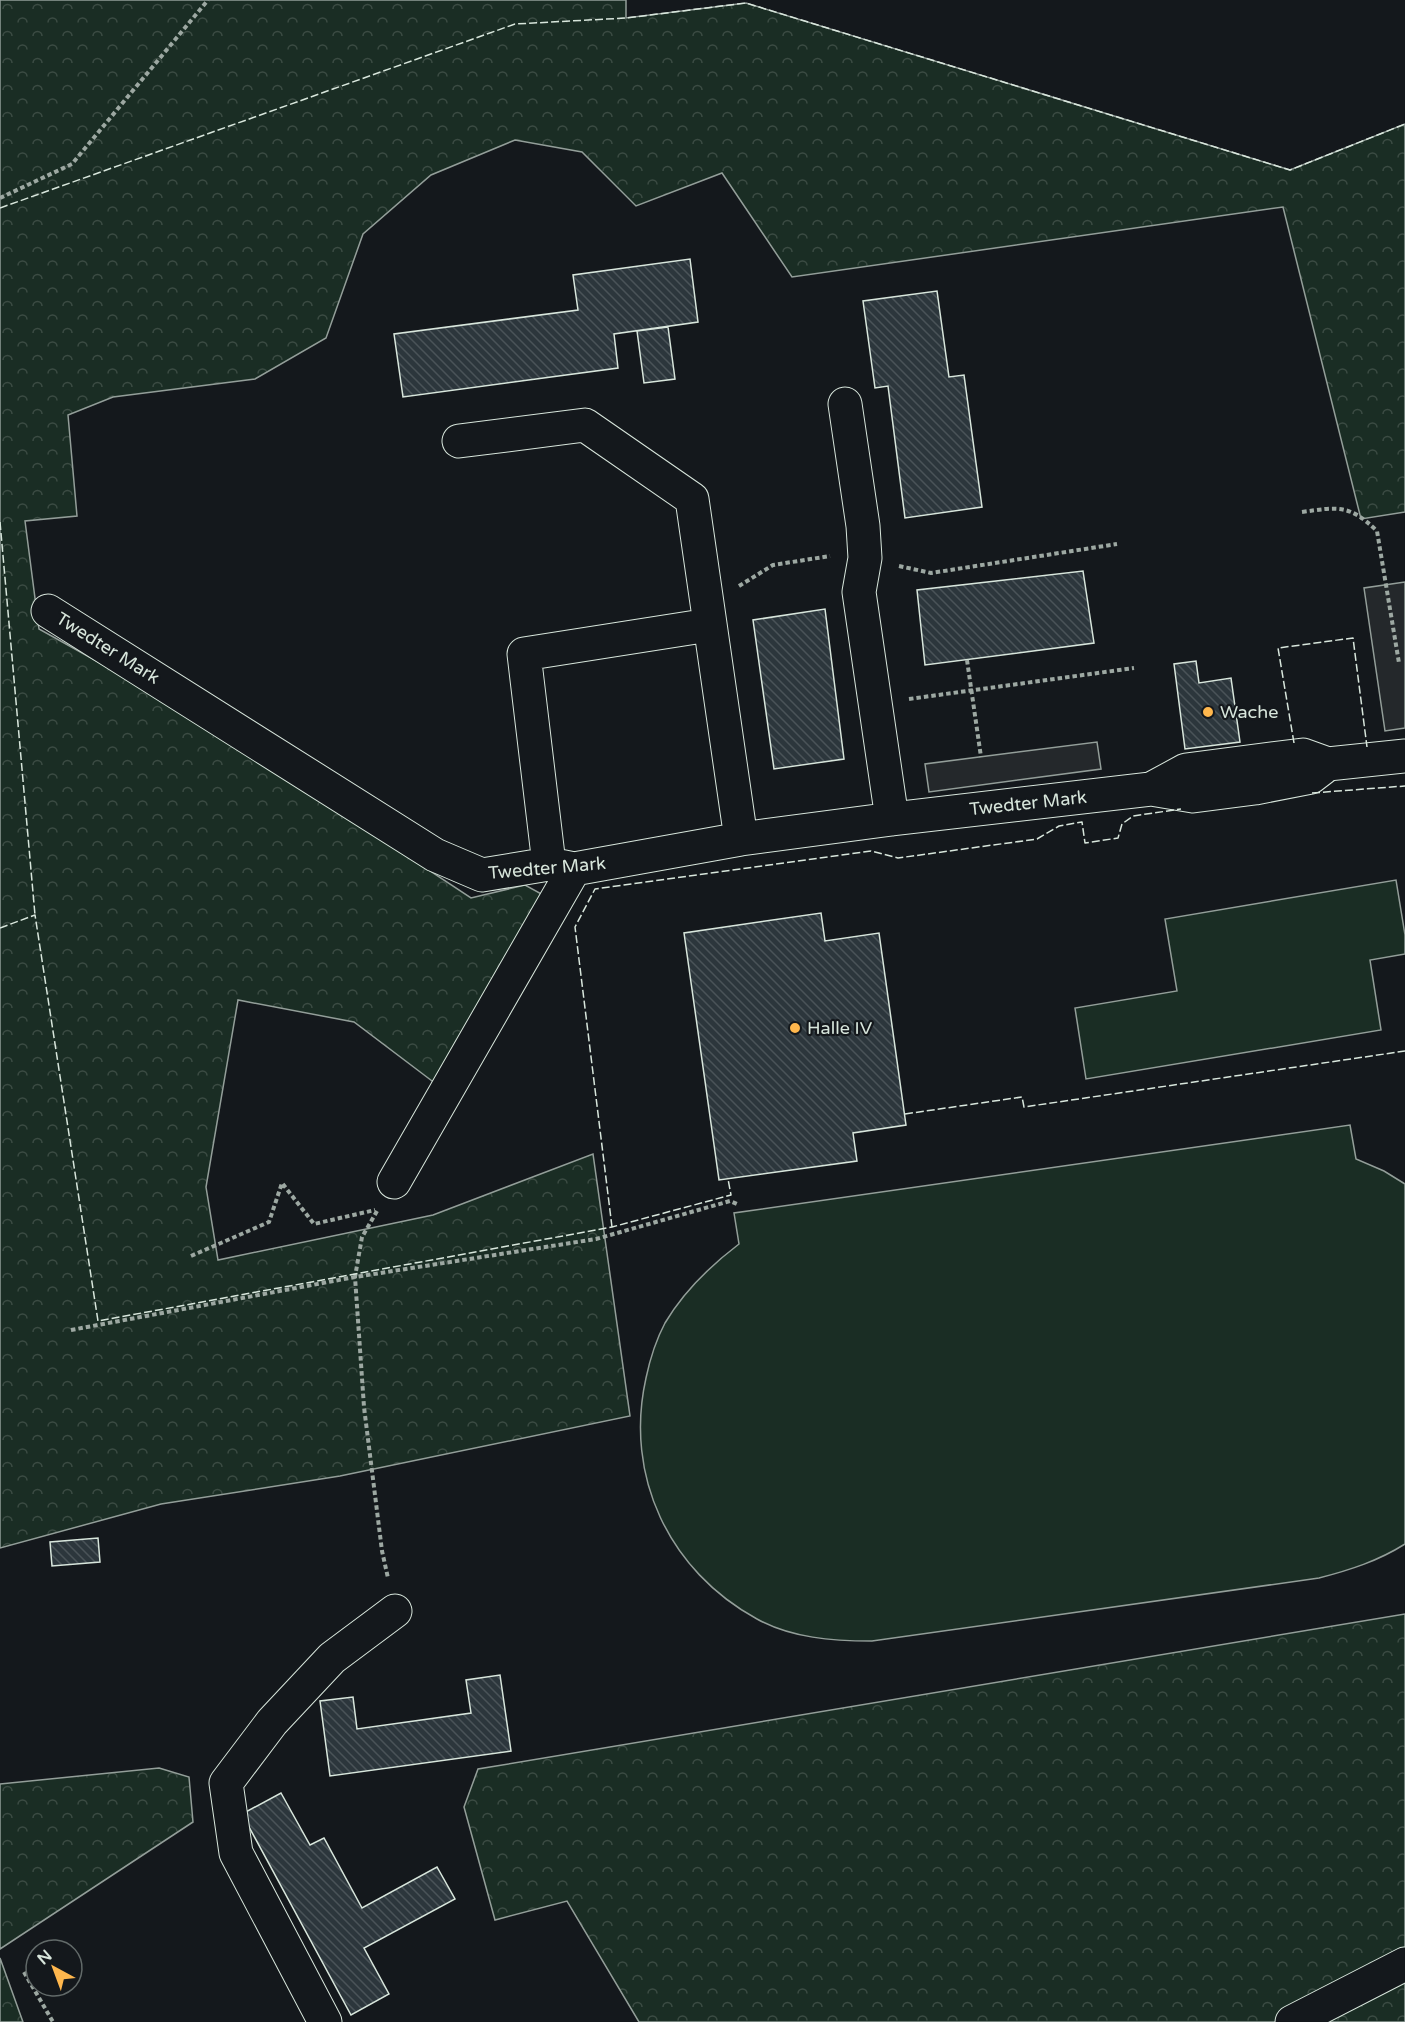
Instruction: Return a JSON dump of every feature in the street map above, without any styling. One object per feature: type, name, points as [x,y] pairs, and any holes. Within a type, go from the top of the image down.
[{"type":"street","points":[[845,404],[863,526],[865,558],[859,592],[892,819]]},
{"type":"street","points":[[459,441],[585,425],[692,500],[741,839]]},
{"type":"street","name":"Twedter Mark","points":[[48,611],[435,855],[482,875],[562,866],[892,819],[1151,789],[1186,770],[1303,755],[1328,764],[1405,756]]},
{"type":"street","points":[[394,1182],[562,866],[524,654],[708,614]]},
{"type":"street","points":[[325,2022],[236,1853],[226,1783],[272,1722],[332,1658],[395,1611]]},
{"type":"street","points":[[1292,2022],[1405,1964]]},
{"type":"path","points":[[0,198],[72,164],[208,0]]},
{"type":"path","points":[[1302,512],[1336,507],[1362,516],[1377,531],[1399,663]]},
{"type":"path","points":[[708,614],[717,600],[773,565],[843,554],[931,573],[1117,544]]},
{"type":"path","points":[[967,660],[981,757]]},
{"type":"path","points":[[876,703],[1134,668]]},
{"type":"path","points":[[191,1256],[269,1222],[282,1183],[314,1224],[378,1209],[362,1237],[355,1277],[364,1407],[382,1551],[395,1611]]},
{"type":"path","points":[[71,1330],[355,1277],[596,1239],[730,1201],[737,1204]]},
{"type":"path","points":[[39,1998],[53,2022]]},
{"type":"green space","points":[[0,0],[626,0],[626,18],[746,3],[1290,170],[1405,124],[1405,512],[1361,519],[1283,207],[792,277],[722,173],[636,206],[582,152],[515,140],[431,175],[363,234],[326,338],[255,379],[113,397],[68,415],[77,516],[25,521],[39,629],[197,717],[471,898],[525,885],[547,897],[440,1087],[354,1022],[238,1000],[206,1187],[218,1260],[433,1215],[593,1154],[630,1416],[340,1476],[161,1504],[0,1548]]},
{"type":"green space","points":[[1396,880],[1405,935],[1405,954],[1370,960],[1381,1030],[1086,1079],[1075,1008],[1177,991],[1165,919]]},
{"type":"green space","points":[[1350,1125],[1356,1159],[1384,1171],[1405,1184],[1405,1544],[1363,1564],[1319,1578],[872,1641],[813,1637],[784,1630],[757,1619],[726,1599],[699,1575],[677,1547],[660,1517],[648,1485],[642,1450],[641,1415],[646,1378],[656,1343],[672,1311],[698,1280],[739,1244],[734,1213]]},
{"type":"green space","points":[[1405,1614],[1405,2022],[639,2022],[567,1901],[495,1920],[464,1807],[478,1769]]},
{"type":"green space","points":[[159,1768],[189,1777],[193,1822],[0,1949],[0,1784]]},
{"type":"green space","points":[[0,1958],[23,2022],[0,2022]]},
{"type":"shaded area","points":[[1405,582],[1405,728],[1385,731],[1364,588]]},
{"type":"shaded area","points":[[1097,742],[1101,769],[929,792],[925,764]]},
{"type":"building","points":[[690,259],[698,322],[614,334],[618,368],[403,397],[394,334],[578,310],[573,275]]},
{"type":"building","points":[[937,291],[949,377],[964,375],[982,507],[905,518],[888,386],[875,388],[863,301]]},
{"type":"building","points":[[668,327],[675,379],[644,383],[637,331]]},
{"type":"building","points":[[1083,571],[1094,643],[925,665],[917,590]]},
{"type":"building","points":[[825,609],[844,759],[774,769],[753,620]]},
{"type":"building","name":"Wache","points":[[1196,661],[1199,683],[1231,678],[1240,742],[1185,749],[1174,664]]},
{"type":"building","name":"Halle IV","points":[[821,913],[825,941],[879,933],[906,1125],[853,1133],[857,1161],[719,1180],[684,933]]},
{"type":"building","points":[[98,1538],[100,1562],[52,1566],[50,1542]]},
{"type":"building","points":[[500,1675],[511,1751],[330,1776],[320,1701],[353,1697],[357,1729],[471,1713],[466,1680]]},
{"type":"building","points":[[281,1793],[310,1845],[324,1838],[362,1908],[437,1867],[455,1899],[364,1948],[389,1994],[351,2015],[242,1814]]},
{"type":"fence","points":[[0,208],[515,24],[626,18],[746,3],[1290,170],[1405,124]]},
{"type":"fence","points":[[0,522],[35,915]]},
{"type":"fence","points":[[1294,743],[1278,648],[1353,638],[1367,747]]},
{"type":"fence","points":[[1312,793],[1405,786]]},
{"type":"fence","points":[[612,1227],[575,927],[595,889],[871,851],[898,858],[1037,839],[1059,826],[1082,822],[1085,843],[1118,838],[1122,824],[1133,816],[1181,809]]},
{"type":"fence","points":[[0,928],[35,915],[98,1321],[612,1227],[731,1195],[728,1179]]},
{"type":"fence","points":[[905,1114],[1022,1097],[1024,1107],[1405,1051]]},
{"type":"place","name":"Wache","points":[[1208,712]]},
{"type":"place","name":"Halle IV","points":[[795,1028]]}]
